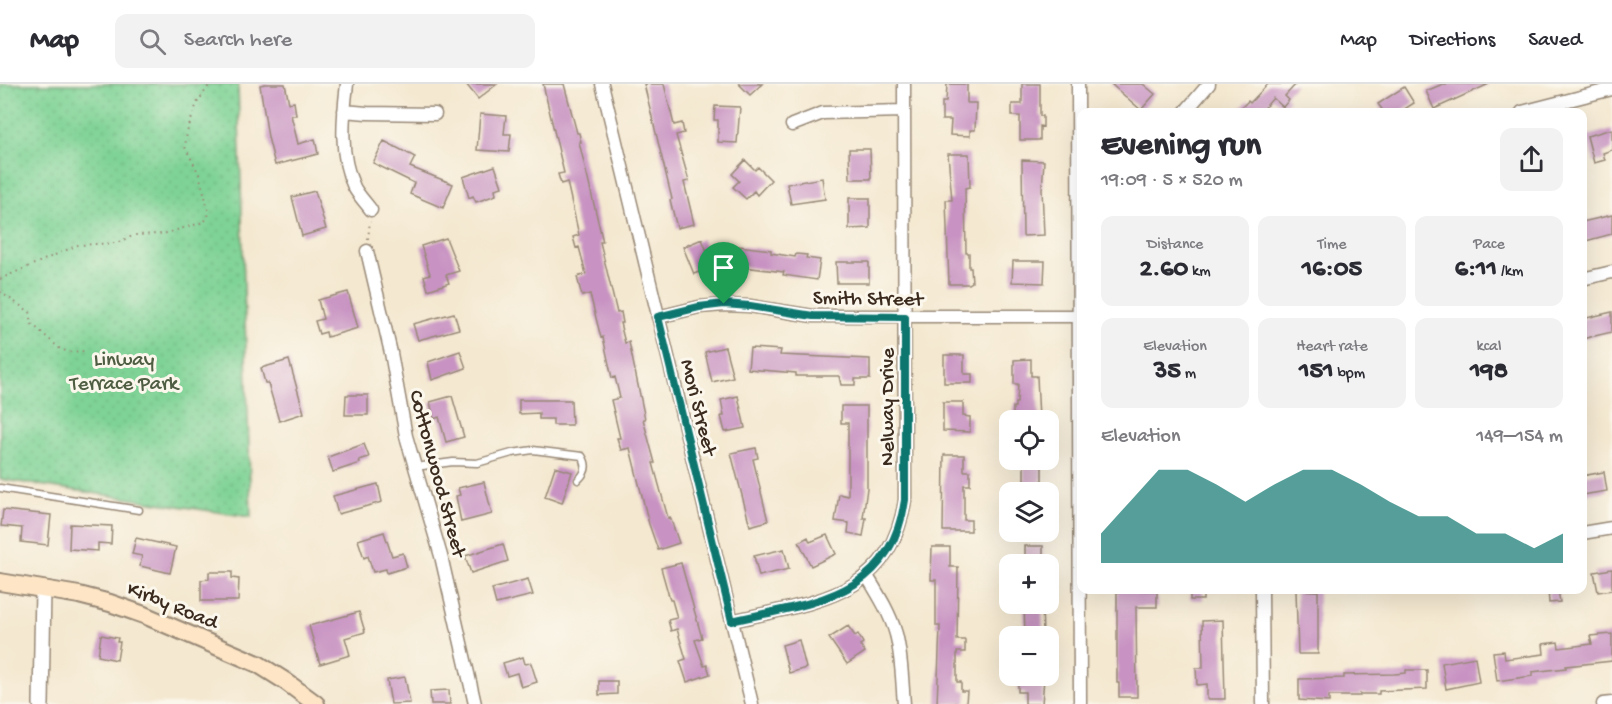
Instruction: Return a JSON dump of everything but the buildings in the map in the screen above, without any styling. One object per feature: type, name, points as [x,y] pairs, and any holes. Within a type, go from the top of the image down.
[{"type":"main road","name":"Kirby Road","points":[[0,582],[110,603],[220,646],[258,664],[316,704]]},
{"type":"street","points":[[346,84],[343,139],[347,165],[354,188],[371,210]]},
{"type":"street","name":"Mori Street","points":[[602,84],[752,704]]},
{"type":"street","name":"Nelway Drive","points":[[732,621],[824,599],[843,592],[867,576],[888,551],[897,535],[905,500],[904,84]]},
{"type":"street","points":[[1078,84],[1079,108]]},
{"type":"street","points":[[1188,108],[1209,84]]},
{"type":"street","points":[[1538,108],[1612,89]]},
{"type":"street","points":[[344,111],[435,114]]},
{"type":"street","points":[[792,125],[823,113],[904,111]]},
{"type":"street","name":"Cottonwood Street","points":[[367,251],[391,353],[406,436],[443,567],[475,704]]},
{"type":"street","points":[[1587,278],[1612,272]]},
{"type":"street","name":"Smith Street","points":[[658,317],[699,307],[724,304],[813,316],[1077,316]]},
{"type":"street","points":[[1587,532],[1612,528]]},
{"type":"street","points":[[867,576],[888,612],[896,633],[904,704]]},
{"type":"street","points":[[41,704],[43,589]]},
{"type":"street","points":[[1080,704],[1081,594]]},
{"type":"street","points":[[1262,594],[1263,704]]},
{"type":"street","points":[[1603,704],[1612,703]]},
{"type":"lane","points":[[415,466],[453,462],[477,463],[512,453],[533,450],[582,456],[586,467],[583,476],[578,480]]},
{"type":"lane","points":[[0,488],[139,510]]},
{"type":"path","points":[[0,279],[78,245],[116,243],[135,235],[163,234],[204,222],[209,212],[199,174],[185,147],[187,132],[197,103],[210,84]]},
{"type":"path","points":[[368,238],[371,210]]},
{"type":"path","points":[[0,292],[30,312],[32,324],[60,349],[69,352],[85,351]]},
{"type":"green space","name":"Linway Terrace Park","points":[[238,84],[251,517],[0,479],[0,85]]},
{"type":"route","points":[[724,304],[813,316],[905,317],[905,500],[897,535],[888,551],[867,576],[843,592],[824,599],[732,621],[658,317],[699,307],[724,304]]}]
